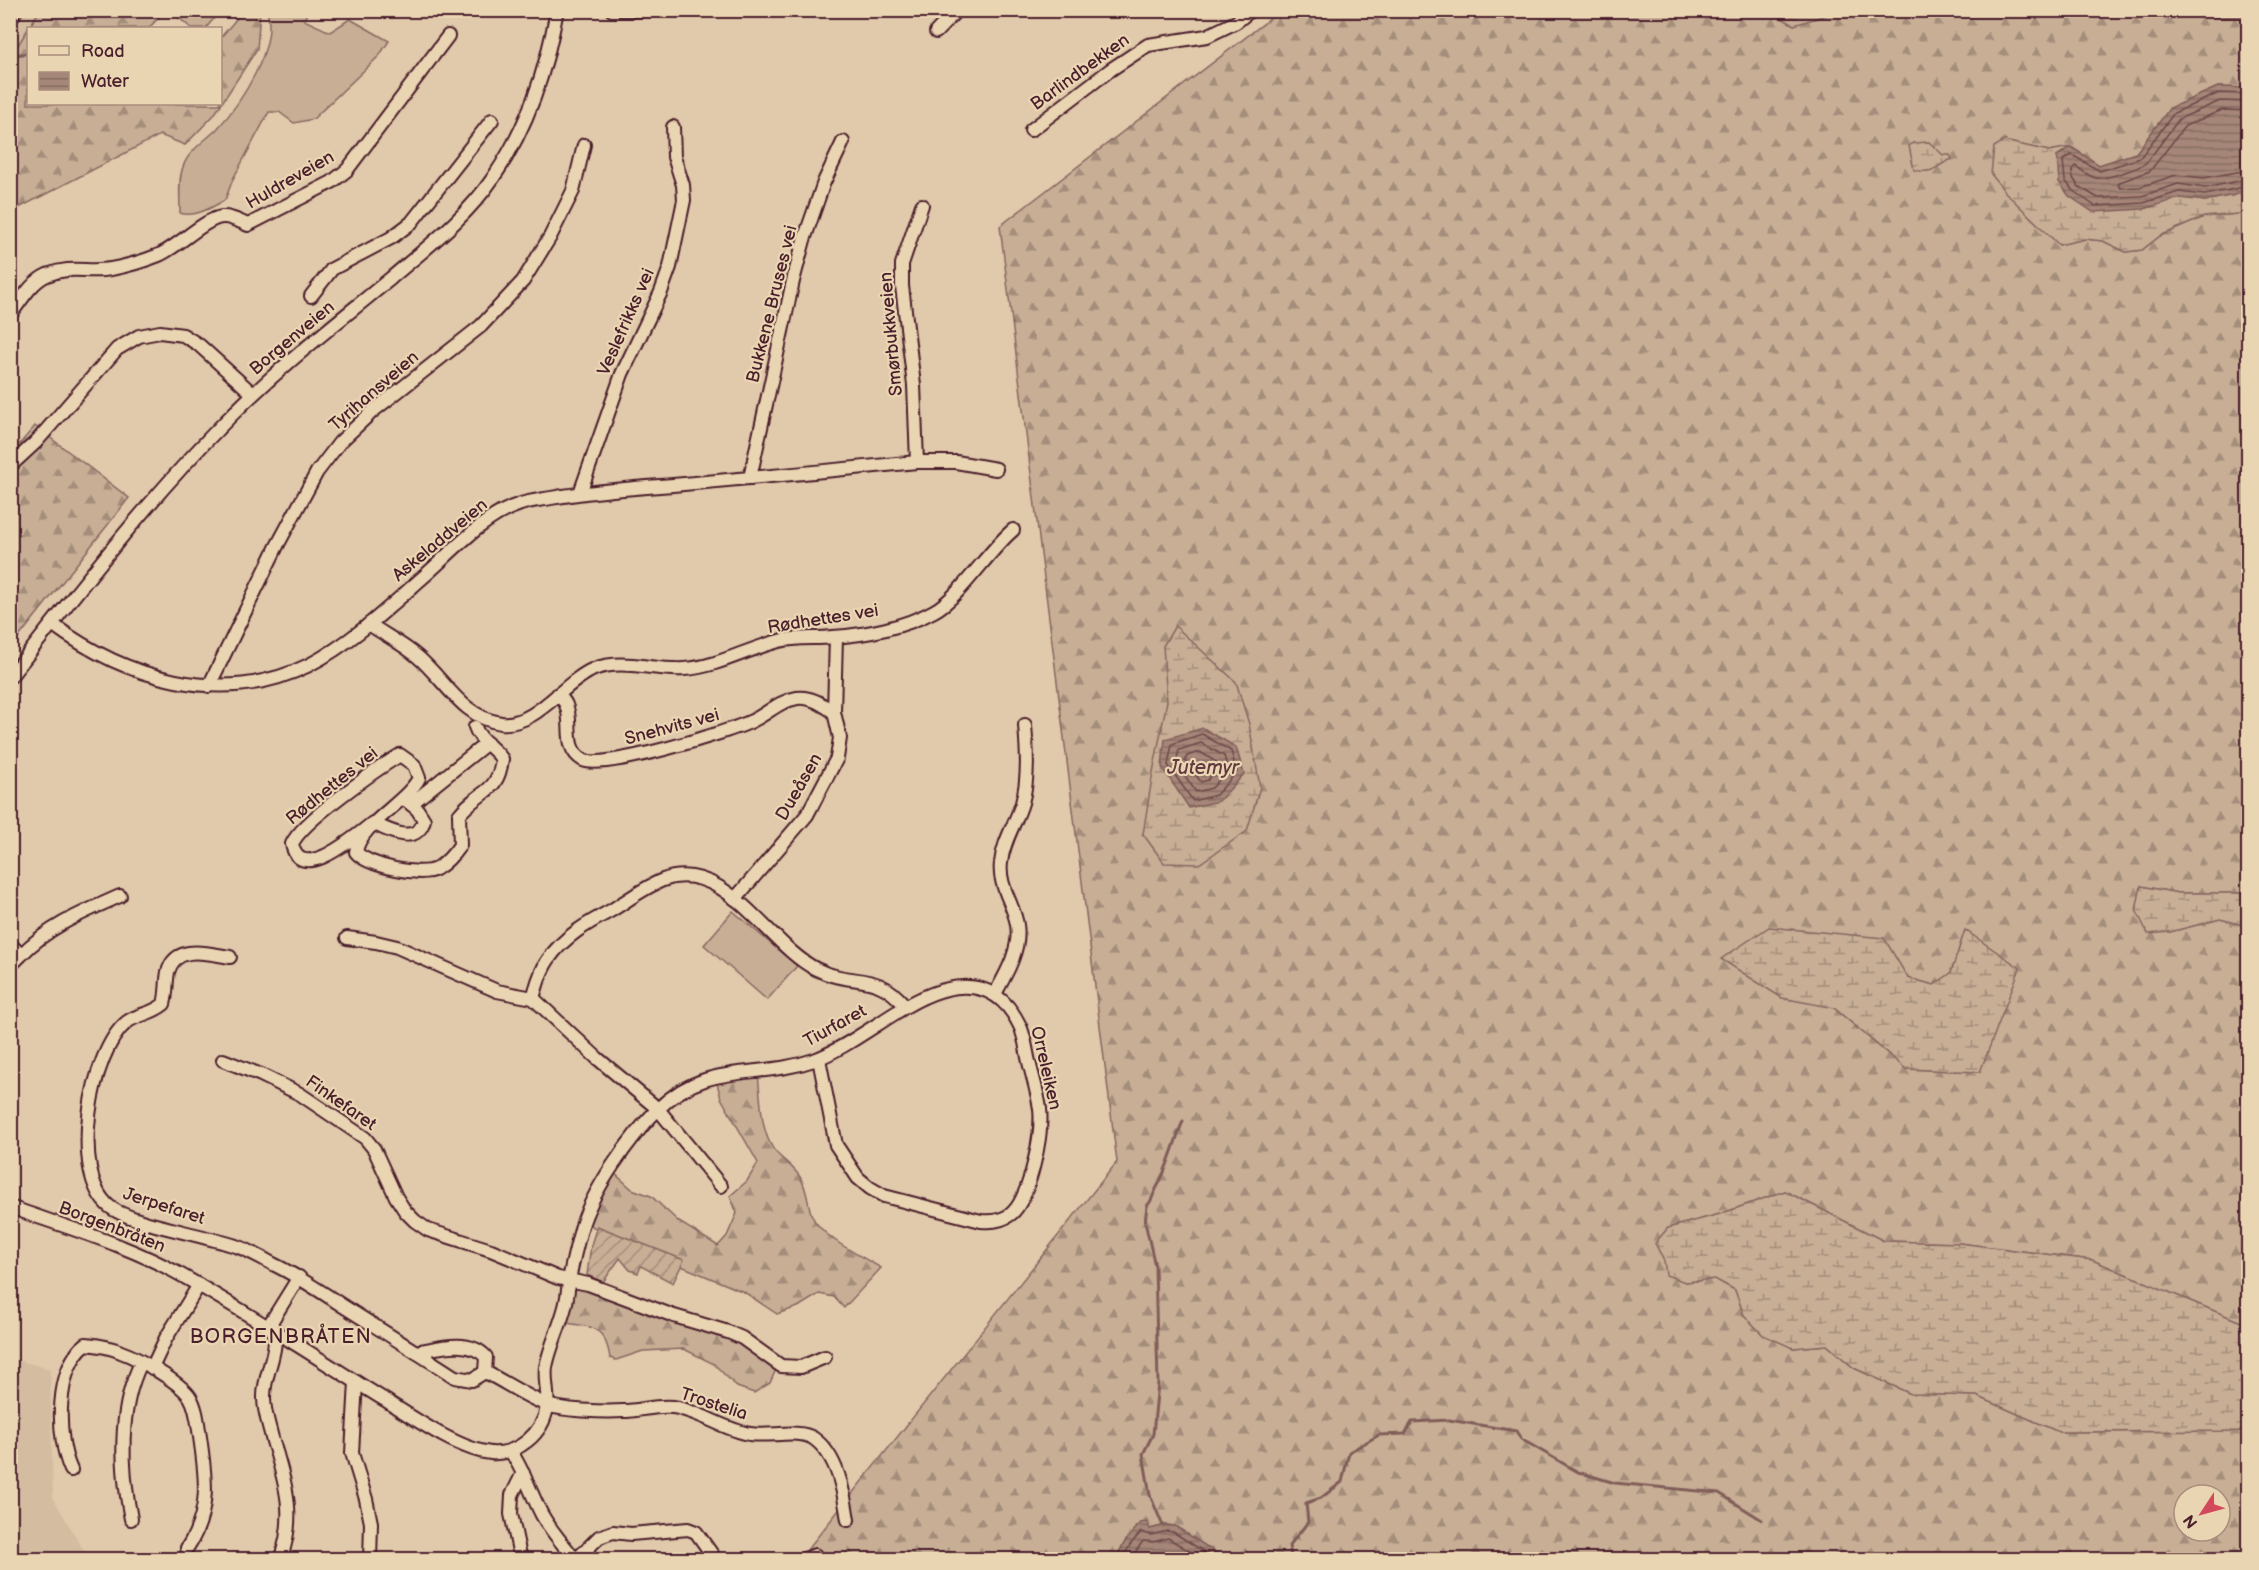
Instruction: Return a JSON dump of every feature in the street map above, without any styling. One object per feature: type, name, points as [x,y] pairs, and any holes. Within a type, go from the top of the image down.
[{"type":"street","name":"Borgenveien","points":[[10,677],[178,472],[253,394],[457,220],[492,180],[528,116],[546,63],[557,10]]},
{"type":"street","points":[[612,10],[648,10]]},
{"type":"street","points":[[936,32],[957,10]]},
{"type":"street","name":"Barlindbekken","points":[[1031,130],[1110,70],[1149,45],[1207,36],[1220,31],[1251,10]]},
{"type":"street","name":"Huldreveien","points":[[10,315],[34,284],[48,275],[75,268],[111,269],[146,259],[172,248],[221,217],[231,218],[248,225],[332,182],[348,170],[448,36]]},
{"type":"street","points":[[311,296],[332,269],[386,242],[411,223],[492,120]]},
{"type":"street","name":"Veslefrikks vei","points":[[580,493],[622,374],[661,292],[670,267],[684,200],[683,185],[674,157],[673,127]]},
{"type":"street","name":"Bukkene Bruses vei","points":[[750,478],[804,240],[824,182],[843,142]]},
{"type":"street","name":"Tyrihansveien","points":[[208,686],[282,536],[317,472],[340,442],[373,411],[481,326],[523,281],[550,237],[573,190],[584,145]]},
{"type":"street","name":"Smørbukkveien","points":[[917,462],[914,385],[902,286],[902,264],[922,205]]},
{"type":"street","points":[[10,466],[36,442],[117,349],[139,336],[160,332],[183,335],[198,345],[253,394]]},
{"type":"street","name":"Askeladdveien","points":[[52,624],[92,652],[147,675],[174,682],[208,686],[261,681],[306,666],[327,654],[369,624],[474,533],[501,512],[518,505],[580,493],[917,462],[956,462],[996,469]]},
{"type":"street","name":"Rødhettes vei","points":[[369,624],[417,657],[463,705],[480,717],[503,723],[517,721],[530,716],[571,682],[594,669],[619,664],[683,669],[713,664],[781,640],[836,637],[872,632],[935,611],[952,597],[997,544],[1012,530]]},
{"type":"street","name":"Dueåsen","points":[[735,899],[802,822],[832,772],[840,738],[834,712],[836,637]]},
{"type":"street","name":"Snehvits vei","points":[[558,694],[566,705],[569,740],[575,752],[583,760],[593,764],[722,734],[754,720],[780,703],[798,698],[816,700],[834,712]]},
{"type":"street","points":[[995,994],[1011,962],[1018,941],[1017,925],[1001,880],[1000,865],[1004,846],[1023,800],[1027,774],[1025,725]]},
{"type":"street","name":"Rødhettes vei","points":[[373,823],[357,846],[356,852],[360,857],[367,861],[419,873],[438,868],[460,845],[459,815],[473,800],[493,785],[500,775],[502,759],[494,747],[477,734],[475,727]]},
{"type":"street","points":[[373,823],[406,836],[416,833],[422,827],[424,820],[407,801],[487,742]]},
{"type":"street","name":"Rødhettes vei","points":[[400,755],[414,765],[419,778],[407,801],[373,823],[324,858],[313,861],[304,860],[293,851],[294,837],[303,828],[351,789],[400,755]]},
{"type":"street","points":[[533,998],[548,959],[579,928],[663,880],[679,877],[704,879],[721,888],[790,952],[816,970],[834,976],[876,983],[895,993],[905,1006]]},
{"type":"street","points":[[10,966],[35,940],[67,920],[120,896]]},
{"type":"street","points":[[347,938],[397,947],[497,991],[533,998],[597,1058],[658,1109],[721,1186]]},
{"type":"street","points":[[10,944],[21,955]]},
{"type":"street","name":"Jerpefaret","points":[[230,957],[190,951],[178,957],[168,970],[164,1004],[149,1014],[128,1021],[116,1035],[92,1090],[88,1111],[89,1159],[93,1179],[102,1198],[110,1208],[119,1213],[237,1246],[299,1277],[454,1377],[472,1380],[485,1372]]},
{"type":"street","name":"Tiurfaret","points":[[547,1406],[545,1372],[568,1298],[569,1280],[582,1224],[597,1191],[622,1154],[658,1109],[683,1089],[711,1076],[789,1067],[819,1059],[919,997],[940,989],[975,988],[995,994]]},
{"type":"street","name":"Orreleiken","points":[[819,1059],[836,1145],[864,1184],[884,1196],[981,1221],[992,1222],[1002,1219],[1011,1214],[1018,1205],[1032,1172],[1039,1143],[1041,1112],[1020,1027],[1009,1009],[995,994]]},
{"type":"street","name":"Finkefaret","points":[[223,1060],[300,1094],[364,1138],[374,1149],[405,1211],[428,1230],[490,1250],[558,1278],[569,1280]]},
{"type":"street","name":"Borgenbråten","points":[[10,1207],[152,1259],[199,1285],[430,1428],[474,1449],[493,1453],[511,1452]]},
{"type":"street","points":[[280,1560],[288,1532],[290,1513],[287,1492],[264,1408],[263,1394],[276,1342],[276,1332],[271,1322],[299,1277]]},
{"type":"street","points":[[569,1280],[588,1284],[674,1316],[729,1332],[742,1338],[781,1366],[801,1367],[825,1357]]},
{"type":"street","points":[[131,1519],[125,1486],[125,1412],[130,1388],[166,1338],[199,1285]]},
{"type":"street","points":[[71,1470],[64,1455],[62,1401],[70,1361],[78,1350],[86,1344],[122,1352],[177,1384],[190,1398],[197,1420],[206,1478],[204,1508],[197,1533],[187,1548]]},
{"type":"street","points":[[416,1352],[437,1348],[473,1347],[486,1357],[485,1372],[547,1406],[544,1418],[535,1434],[511,1452],[521,1466],[543,1517],[576,1560],[599,1537],[613,1532],[631,1534],[688,1529],[696,1532],[716,1560]]},
{"type":"street","points":[[356,1382],[352,1453],[371,1523],[370,1560]]},
{"type":"street","name":"Trostelia","points":[[547,1406],[600,1411],[625,1411],[650,1406],[675,1407],[743,1433],[764,1437],[795,1433],[811,1436],[824,1446],[831,1460],[844,1493],[848,1520]]},
{"type":"street","points":[[521,1560],[511,1514],[512,1495],[523,1473]]},
{"type":"street","points":[[802,1560],[815,1555]]},
{"type":"shaded area","points":[[10,11],[40,11],[30,27],[27,27],[27,31],[11,56]]},
{"type":"shaded area","points":[[10,1358],[50,1369],[53,1498],[89,1559],[11,1559]]},
{"type":"green space","points":[[40,10],[165,11],[150,27],[30,27]]},
{"type":"green space","points":[[1775,10],[1780,17],[1794,25],[1840,10],[2193,10],[2195,13],[2221,17],[2248,16],[2248,88],[2218,87],[2170,108],[2136,153],[2099,165],[2071,147],[2049,151],[2004,141],[2059,245],[2085,239],[2103,241],[2126,252],[2142,250],[2160,236],[2204,217],[2248,213],[2248,897],[2241,893],[2178,893],[2141,886],[2170,932],[2220,919],[2248,926],[2248,1325],[2092,1260],[1959,1243],[1884,1241],[1785,1191],[1720,1214],[1668,1228],[1656,1243],[1664,1261],[1685,1282],[1715,1279],[1735,1290],[1744,1315],[1793,1348],[1827,1345],[1854,1368],[1911,1394],[1977,1396],[2059,1432],[2248,1431],[2248,1559],[1226,1560],[1175,1526],[1166,1525],[1150,1529],[1147,1523],[1140,1523],[1115,1559],[799,1560],[1117,1162],[1000,226],[1280,11]],"holes":[[[1965,930],[1980,1072],[1906,1069],[1834,1008],[1908,978],[1934,985],[1951,974]]]},
{"type":"green space","points":[[171,11],[220,11],[207,27],[190,27]]},
{"type":"green space","points":[[243,11],[260,11],[257,49],[222,103],[222,36]]},
{"type":"green space","points":[[267,11],[308,11],[304,20],[330,32],[350,19],[389,41],[379,56],[313,119],[294,123],[279,112],[269,112],[233,179],[225,200],[197,213],[180,213],[180,178],[185,161],[226,118],[255,74],[267,41],[269,25]]},
{"type":"green space","points":[[1775,11],[1840,11],[1794,25],[1780,17]]},
{"type":"green space","points":[[2193,11],[2248,11],[2248,16],[2221,17]]},
{"type":"green space","points":[[27,31],[27,105],[221,105],[185,145],[160,135],[11,212],[11,56]]},
{"type":"green space","points":[[2004,141],[2049,151],[2071,147],[2057,156],[2144,209],[2180,197],[2205,201],[2248,192],[2248,213],[2204,217],[2160,236],[2142,250],[2126,252],[2103,241],[2085,239],[2059,245],[2006,193],[1991,174],[1994,147]]},
{"type":"green space","points":[[1929,142],[1943,155],[1950,155],[1952,159],[1931,170],[1914,170],[1909,146],[1913,143]]},
{"type":"green space","points":[[35,426],[129,498],[11,647],[11,454]]},
{"type":"green space","name":"Jutemyr","points":[[1175,626],[1236,682],[1249,724],[1260,787],[1247,831],[1199,864],[1164,863],[1143,834],[1167,701],[1163,646]]},
{"type":"green space","points":[[2141,886],[2178,893],[2241,893],[2248,897],[2248,926],[2220,919],[2170,932],[2148,934],[2136,910]]},
{"type":"green space","points":[[733,911],[797,966],[767,1000],[704,945]]},
{"type":"green space","points":[[1769,927],[1884,938],[1908,978],[1934,985],[1951,973],[1965,930],[2020,968],[1980,1072],[1906,1069],[1834,1008],[1782,998],[1721,959]]},
{"type":"green space","points":[[758,1075],[763,1121],[768,1139],[775,1151],[800,1177],[805,1187],[812,1216],[817,1224],[833,1239],[881,1268],[844,1308],[834,1297],[819,1294],[798,1307],[777,1314],[744,1292],[614,1238],[588,1224],[592,1212],[614,1173],[632,1189],[651,1196],[679,1222],[718,1246],[727,1236],[737,1213],[730,1196],[747,1181],[758,1163],[721,1098],[716,1080]]},
{"type":"green space","points":[[1785,1191],[1884,1241],[1959,1243],[2092,1260],[2248,1325],[2248,1431],[2059,1432],[1977,1396],[1911,1394],[1854,1368],[1827,1345],[1793,1348],[1763,1335],[1744,1315],[1735,1290],[1715,1279],[1685,1282],[1666,1275],[1664,1261],[1655,1243],[1668,1228],[1720,1214]]},
{"type":"green space","points":[[597,1226],[684,1260],[673,1283],[641,1266],[638,1273],[630,1270],[620,1258],[603,1282],[587,1275],[591,1245]]},
{"type":"green space","points":[[582,1285],[737,1339],[777,1367],[770,1383],[754,1393],[737,1387],[714,1364],[684,1349],[643,1351],[616,1360],[610,1358],[605,1340],[596,1330],[565,1323],[574,1290]]},
{"type":"water","points":[[2218,87],[2248,88],[2248,192],[2205,201],[2180,198],[2144,209],[2093,212],[2069,196],[2059,182],[2057,156],[2071,147],[2099,165],[2136,153],[2170,108]]},
{"type":"water","name":"Jutemyr","points":[[1203,728],[1236,747],[1244,774],[1219,801],[1189,808],[1162,767],[1165,739]]},
{"type":"water","points":[[1147,1522],[1150,1529],[1166,1525],[1175,1526],[1226,1559],[1115,1559],[1140,1523]]},
{"type":"waterway","points":[[10,58],[27,53]]},
{"type":"waterway","points":[[1163,1526],[1150,1495],[1143,1454],[1153,1434],[1158,1383],[1155,1266],[1145,1222],[1147,1206],[1164,1173],[1183,1121]]},
{"type":"waterway","points":[[1292,1560],[1289,1546],[1308,1522],[1306,1503],[1321,1498],[1342,1482],[1349,1452],[1379,1435],[1405,1434],[1412,1422],[1449,1420],[1516,1431],[1521,1439],[1578,1472],[1615,1483],[1719,1493],[1762,1520]]},
{"type":"railway","points":[[10,30],[23,10]]},
{"type":"district","name":"BORGENBRÅTEN","points":[[281,1337]]}]
